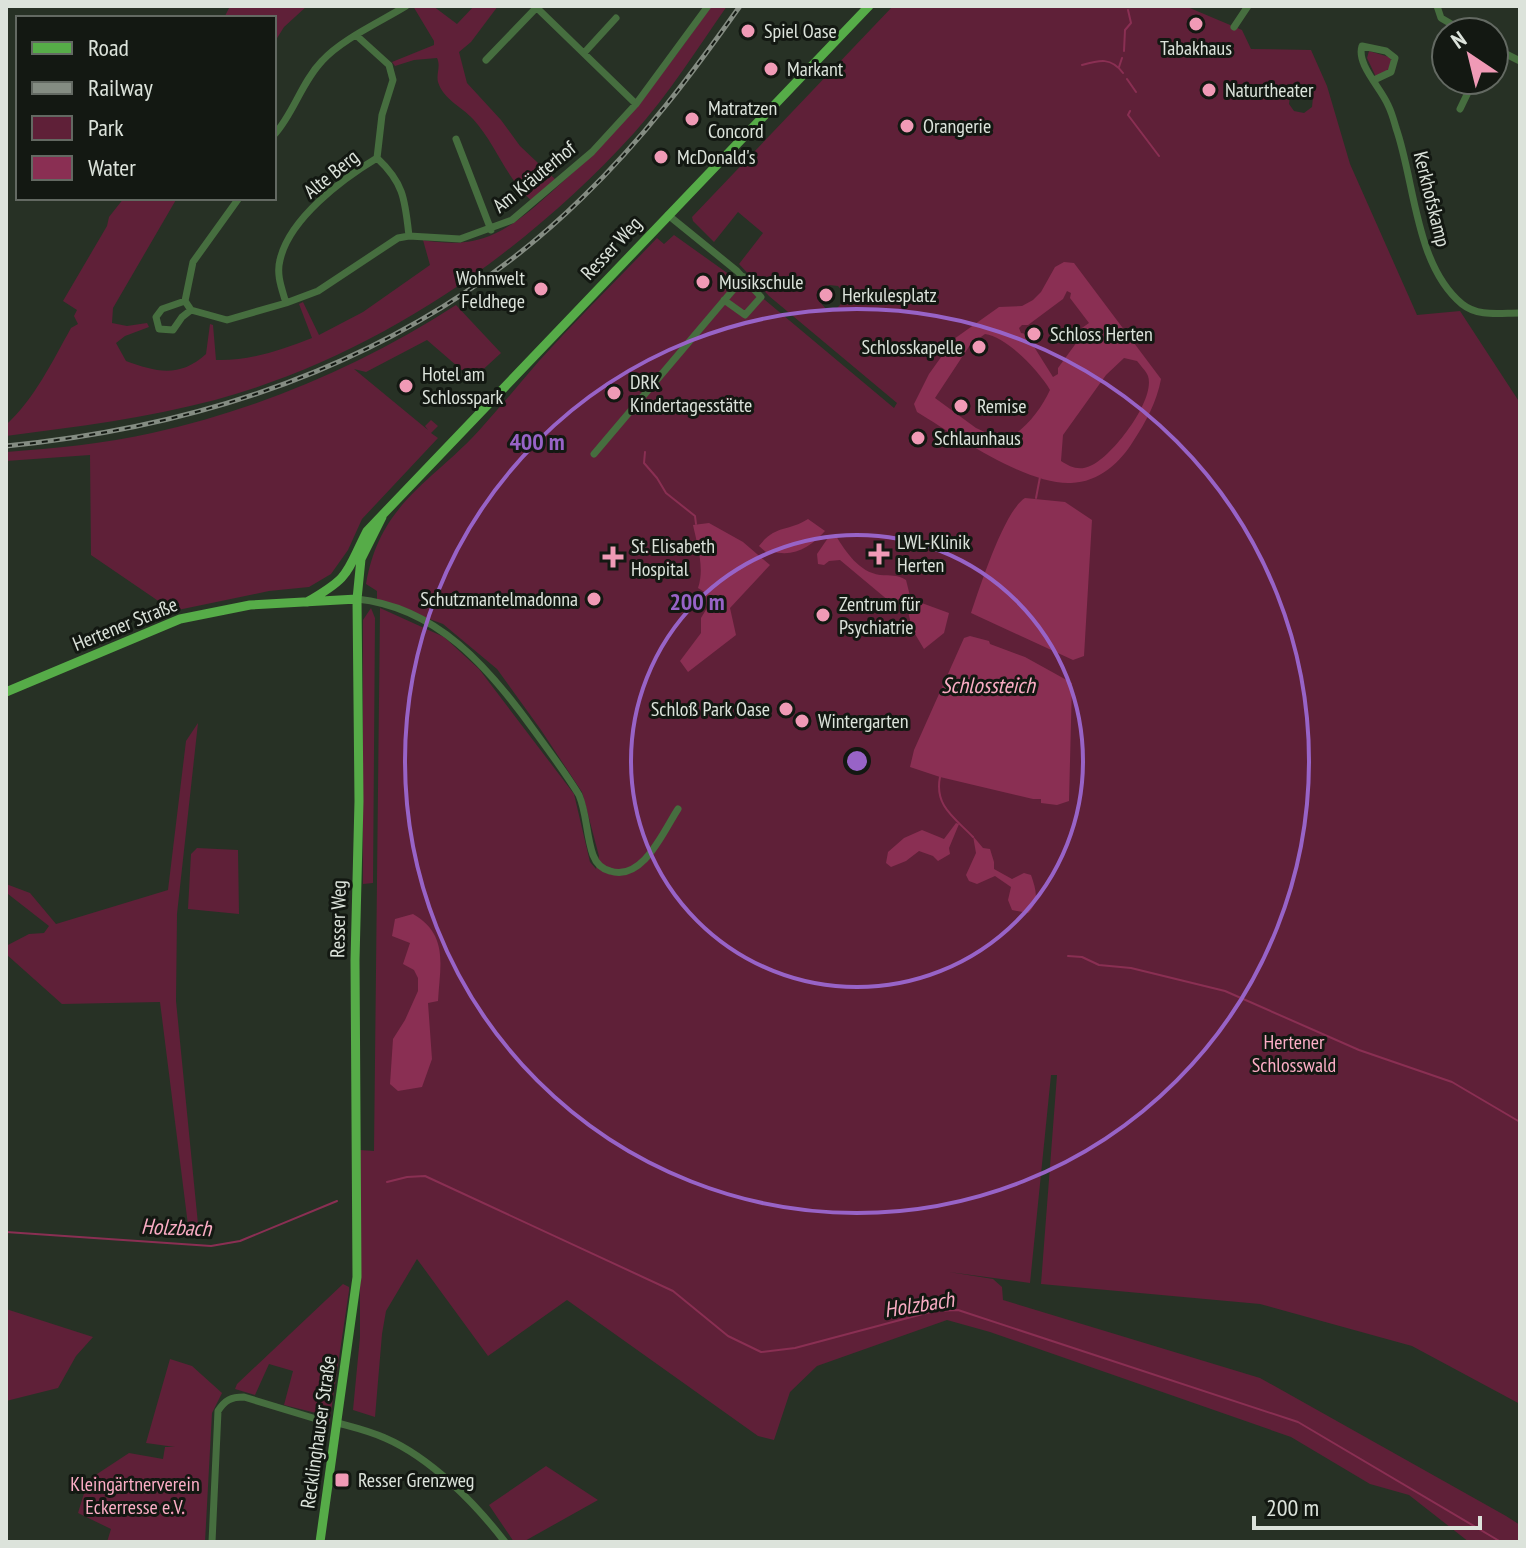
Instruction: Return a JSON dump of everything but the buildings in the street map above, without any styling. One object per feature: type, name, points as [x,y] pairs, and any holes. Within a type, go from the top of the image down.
[{"type":"main road","name":"Resser Weg","points":[[307,602],[343,580],[367,531],[869,6]]},
{"type":"main road","name":"Resser Weg","points":[[351,1326],[357,1251],[357,599],[361,559],[382,517]]},
{"type":"main road","name":"Hertener Straße","points":[[6,692],[180,619],[250,605],[357,599]]},
{"type":"main road","name":"Recklinghauser Straße","points":[[320,1542],[351,1326]]},
{"type":"street","points":[[276,133],[286,121],[308,79],[333,50],[406,6]]},
{"type":"street","name":"Am Kräuterhof","points":[[409,236],[460,239],[512,220],[538,201],[592,152],[636,104],[708,6]]},
{"type":"street","points":[[1234,27],[1248,6]]},
{"type":"street","points":[[486,60],[537,7],[636,104]]},
{"type":"street","points":[[584,53],[616,18]]},
{"type":"street","points":[[238,200],[199,252],[185,301],[191,310],[227,320],[318,291],[398,238],[409,236],[404,194],[390,170],[377,158],[382,115],[393,80],[389,65],[357,36]]},
{"type":"street","name":"Kerkhofskamp","points":[[1374,80],[1391,72],[1395,58],[1386,51],[1362,46],[1360,55],[1374,80],[1389,106],[1405,154],[1428,256],[1449,290],[1461,303],[1477,313],[1520,313]]},
{"type":"street","points":[[1460,109],[1466,96]]},
{"type":"street","points":[[456,139],[491,230]]},
{"type":"street","name":"Alte Berg","points":[[286,303],[279,279],[280,258],[303,219],[338,185],[377,158]]},
{"type":"street","points":[[668,215],[744,277],[761,297],[745,315],[724,300]]},
{"type":"street","points":[[594,454],[744,277]]},
{"type":"street","points":[[185,301],[162,309],[156,317],[159,329],[173,330],[191,310]]},
{"type":"street","points":[[357,599],[375,601],[430,624],[460,643],[492,673],[579,795],[587,817],[594,856],[605,869],[629,872],[640,864],[678,809]]},
{"type":"street","points":[[212,1542],[218,1411],[224,1402],[233,1397],[244,1397],[313,1418]]},
{"type":"street","points":[[338,1423],[386,1438],[438,1473],[489,1520],[505,1542]]},
{"type":"green space","points":[[230,6],[307,6],[284,27],[276,40],[276,16],[225,16]]},
{"type":"green space","points":[[413,6],[433,6],[457,24],[474,6],[498,6],[471,42],[459,52],[467,83],[520,146],[556,180],[532,201],[515,182],[481,129],[440,88],[437,58],[395,66],[392,62],[434,45]]},
{"type":"green space","points":[[711,6],[727,6],[647,118],[591,178],[495,259],[443,296],[389,328],[333,357],[275,381],[215,400],[163,412],[6,436],[6,425],[34,391],[71,328],[78,324],[74,316],[77,310],[63,301],[107,226],[109,217],[122,200],[176,200],[113,308],[112,323],[127,326],[147,323],[149,327],[116,343],[126,361],[168,371],[187,367],[206,354],[210,324],[213,325],[216,360],[253,357],[312,338],[299,304],[303,302],[319,335],[363,312],[430,265],[423,240],[450,243],[485,238],[527,213],[620,124]]},
{"type":"green space","name":"Hertener Schlosswald","points":[[893,6],[1185,6],[1242,30],[1251,49],[1311,50],[1327,86],[1350,164],[1417,315],[1460,311],[1520,403],[1520,1404],[1412,1346],[1260,1304],[1041,1284],[1057,1075],[1051,1075],[1030,1283],[949,1272],[993,1279],[1002,1287],[1003,1300],[1260,1378],[1506,1516],[1520,1525],[1520,1542],[1469,1542],[1409,1495],[1370,1484],[1291,1437],[990,1332],[947,1320],[817,1366],[790,1392],[774,1440],[758,1436],[567,1300],[488,1356],[417,1259],[386,1311],[375,1417],[353,1410],[360,1337],[360,1150],[374,1151],[380,608],[444,637],[479,669],[574,794],[590,862],[596,869],[599,856],[582,792],[497,669],[443,624],[377,600],[377,591],[366,584],[383,532],[411,495],[490,418],[553,345],[657,238],[664,244],[674,235],[765,300],[894,408],[897,403],[769,296],[739,264],[763,233],[738,212],[714,242],[692,217]],"holes":[[[1297,90],[1306,90],[1313,97],[1312,107],[1304,113],[1294,111],[1289,104],[1290,96]],[[829,285],[838,286],[844,293],[844,301],[835,310],[827,310],[819,301],[821,290]]]},
{"type":"green space","points":[[1369,51],[1389,57],[1391,68],[1376,77],[1367,58]]},
{"type":"green space","points":[[456,305],[501,353],[476,376],[469,368],[464,372],[427,340],[366,372],[354,369],[428,430],[425,426],[431,420],[438,426],[431,433],[438,438],[362,519],[348,550],[331,574],[309,587],[269,591],[173,611],[91,555],[90,455],[6,461],[6,452],[134,437],[192,423],[271,398],[347,366]]},
{"type":"green space","points":[[371,608],[375,618],[373,883],[363,884],[363,620]]},
{"type":"green space","points":[[198,723],[177,914],[176,1001],[198,1224],[188,1225],[160,1002],[62,1004],[6,954],[6,946],[29,934],[44,933],[49,926],[8,894],[6,884],[30,893],[56,924],[168,890],[186,741]]},
{"type":"green space","points":[[197,848],[238,850],[239,914],[188,909],[191,854]]},
{"type":"green space","points":[[343,1284],[349,1287],[349,1291],[329,1425],[320,1414],[284,1405],[293,1371],[269,1364],[255,1395],[235,1389],[237,1384]]},
{"type":"green space","points":[[6,1309],[93,1337],[76,1356],[58,1388],[6,1401]]},
{"type":"green space","name":"Kleingärtnerverein Eckerresse e.V.","points":[[170,1359],[192,1366],[222,1393],[212,1413],[205,1542],[107,1542],[111,1529],[78,1513],[88,1480],[129,1453],[163,1459],[165,1447],[175,1447],[146,1443]]},
{"type":"green space","points":[[546,1466],[598,1500],[523,1542],[514,1542],[489,1505]]},
{"type":"water","points":[[1064,262],[1074,263],[1161,379],[1147,419],[1122,456],[1100,475],[1071,483],[1033,476],[991,457],[917,412],[914,404],[929,374],[954,339],[999,307],[1022,306],[1033,300],[1055,267]],"holes":[[[1067,291],[1089,323],[1079,330],[1082,335],[1058,368],[1058,374],[1053,377],[1019,328],[1028,325],[1063,299]],[[985,334],[1003,341],[1031,365],[1050,390],[1031,419],[1004,441],[976,428],[935,398],[970,345]],[[1124,358],[1137,361],[1148,376],[1145,399],[1130,427],[1109,452],[1090,466],[1071,467],[1061,461],[1063,435],[1106,375]]]},
{"type":"water","name":"Schlossteich","points":[[1025,498],[1065,502],[1092,520],[1084,656],[1073,660],[971,613],[1001,533]]},
{"type":"water","points":[[808,519],[825,531],[808,546],[794,552],[767,553],[759,546],[771,534]]},
{"type":"water","points":[[709,523],[743,542],[770,565],[730,608],[736,635],[688,672],[680,661],[701,633],[701,618],[707,608],[706,593],[698,588],[701,564],[693,525]]},
{"type":"water","points":[[830,535],[836,536],[859,566],[872,573],[906,580],[911,600],[905,606],[889,601],[840,560],[818,564],[817,554]]},
{"type":"water","points":[[919,602],[949,613],[944,633],[924,649],[912,629],[908,611],[913,603]]},
{"type":"water","name":"Schlossteich","points":[[970,636],[1025,657],[1072,683],[1069,801],[1057,805],[1041,803],[1041,799],[940,777],[910,767],[914,750],[964,638]]},
{"type":"water","points":[[956,823],[959,824],[949,848],[950,854],[938,861],[919,851],[891,867],[886,863],[888,852],[904,838],[922,830],[944,839]]},
{"type":"water","points":[[973,836],[983,848],[990,849],[994,869],[1012,879],[1024,873],[1031,875],[1036,900],[1028,913],[1012,910],[1008,900],[1011,887],[995,876],[977,884],[969,881],[966,875],[976,853]]},
{"type":"water","points":[[413,914],[432,931],[437,941],[440,952],[438,1001],[428,1003],[432,1059],[422,1087],[398,1091],[390,1084],[393,1039],[418,991],[418,978],[414,970],[403,964],[410,943],[392,936],[395,919]]},
{"type":"waterway","points":[[1124,51],[1125,30],[1131,23],[1128,10]]},
{"type":"waterway","points":[[1119,67],[1122,58]]},
{"type":"waterway","points":[[1082,65],[1105,61],[1114,64],[1123,73]]},
{"type":"waterway","points":[[1127,79],[1136,92]]},
{"type":"waterway","points":[[1130,111],[1128,115],[1159,156]]},
{"type":"waterway","points":[[645,452],[644,463],[666,493],[695,516],[696,524]]},
{"type":"waterway","points":[[1036,498],[1040,477]]},
{"type":"waterway","points":[[940,777],[943,804],[973,837]]},
{"type":"waterway","points":[[1068,956],[1225,991],[1359,1050],[1452,1082],[1520,1122]]},
{"type":"waterway","name":"Holzbach","points":[[387,1182],[425,1176],[673,1291],[728,1336],[761,1352],[795,1348],[934,1311],[958,1310],[1298,1422],[1501,1542]]},
{"type":"waterway","name":"Holzbach","points":[[6,1232],[211,1246],[240,1241],[337,1201]]},
{"type":"railway","points":[[6,446],[86,436],[165,420],[242,399],[316,371],[388,338],[457,298],[522,251],[605,175],[666,105],[740,6]]},
{"type":"place","name":"Tabakhaus","points":[[1196,24]]},
{"type":"place","name":"Spiel Oase","points":[[748,31]]},
{"type":"place","name":"Markant","points":[[771,69]]},
{"type":"place","name":"Naturtheater","points":[[1209,90]]},
{"type":"place","name":"Matratzen Concord","points":[[692,119]]},
{"type":"place","name":"Orangerie","points":[[907,126]]},
{"type":"place","name":"McDonald's","points":[[661,157]]},
{"type":"place","name":"Musikschule","points":[[703,282]]},
{"type":"place","name":"Wohnwelt Feldhege","points":[[541,289]]},
{"type":"place","name":"Herkulesplatz","points":[[826,295]]},
{"type":"place","name":"Schloss Herten","points":[[1034,334]]},
{"type":"place","name":"Schlosskapelle","points":[[979,347]]},
{"type":"place","name":"Hotel am Schlosspark","points":[[406,386]]},
{"type":"place","name":"DRK Kindertagesstätte","points":[[614,393]]},
{"type":"place","name":"Remise","points":[[961,406]]},
{"type":"place","name":"Schlaunhaus","points":[[918,438]]},
{"type":"place","name":"LWL-Klinik Herten","points":[[879,554]]},
{"type":"place","name":"St. Elisabeth Hospital","points":[[613,557]]},
{"type":"place","name":"Schutzmantelmadonna","points":[[594,599]]},
{"type":"place","name":"Zentrum für Psychiatrie","points":[[823,615]]},
{"type":"place","name":"Schloß Park Oase","points":[[786,709]]},
{"type":"place","name":"Wintergarten","points":[[802,721]]},
{"type":"place","name":"Resser Grenzweg","points":[[342,1480]]}]
